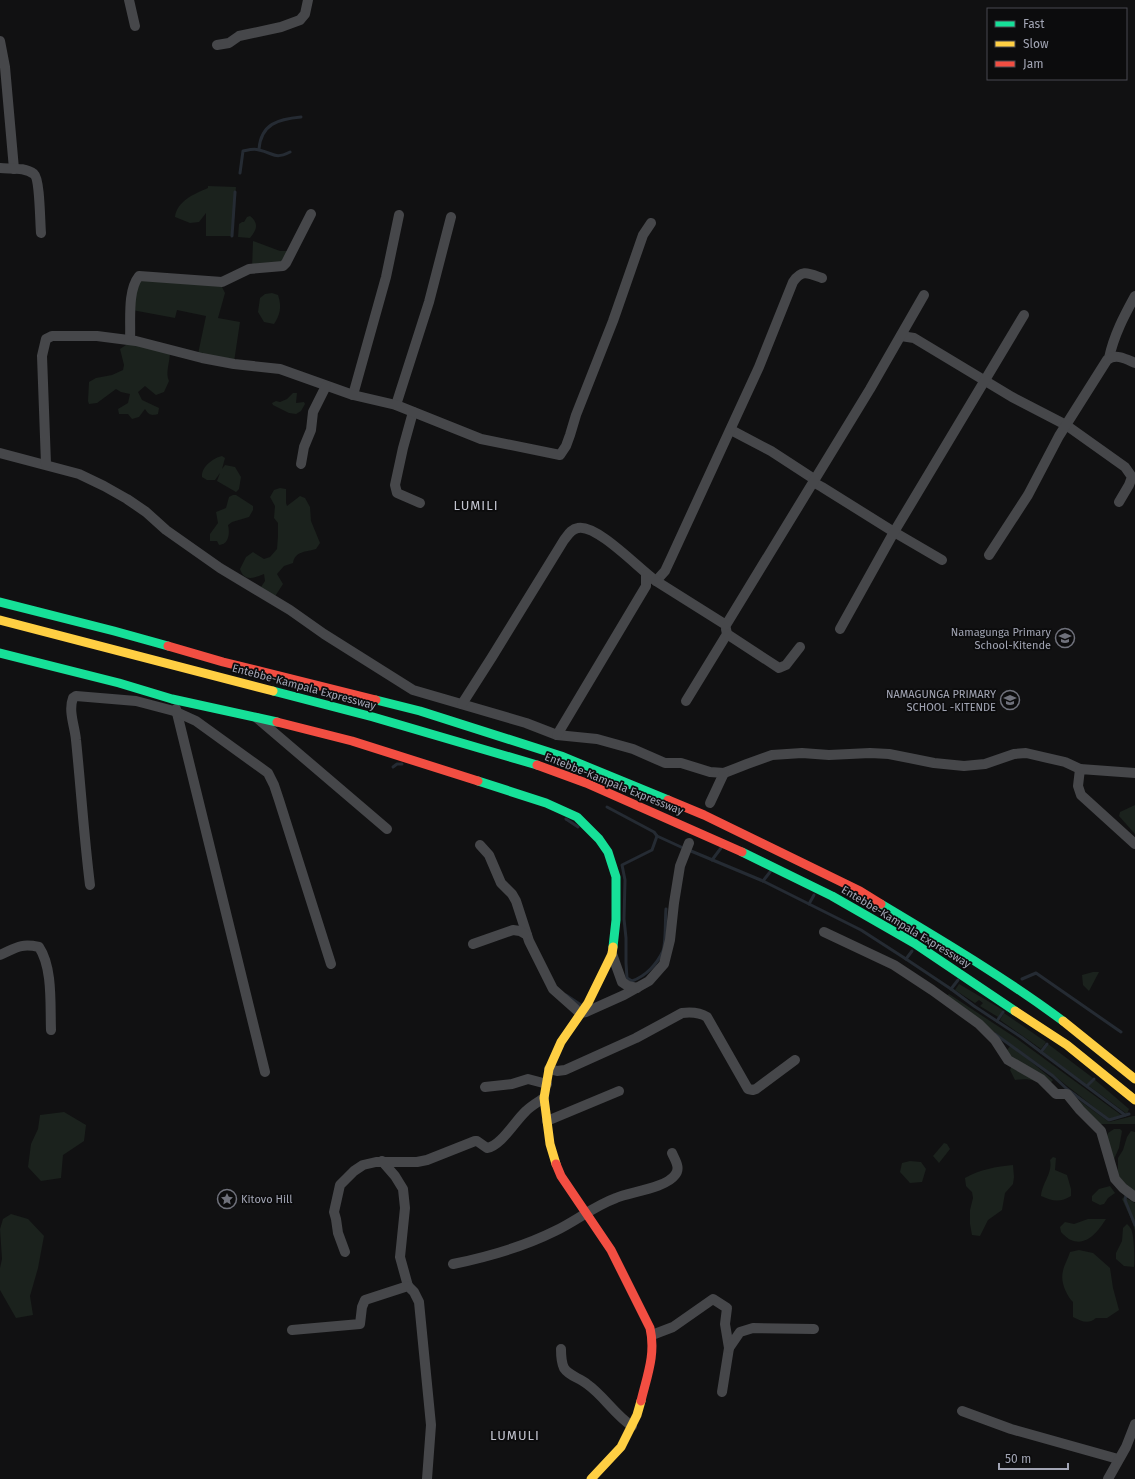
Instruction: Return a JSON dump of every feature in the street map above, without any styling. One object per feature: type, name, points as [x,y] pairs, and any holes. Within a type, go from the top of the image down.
[{"type":"main road","name":"Entebbe-Kampala Expressway","points":[[0,602],[114,631],[223,662],[420,711],[561,756],[704,815],[860,892],[956,949],[1032,998],[1080,1034],[1135,1079]]},
{"type":"main road","name":"Entebbe-Kampala Expressway","points":[[0,620],[373,717],[539,766],[586,783],[698,831],[765,862],[832,896],[914,943],[1067,1045],[1135,1100]]},
{"type":"main road","points":[[0,653],[119,683],[172,699],[256,717],[352,741],[546,803],[577,817],[599,839],[608,852],[616,877],[616,920],[612,954],[588,1003],[561,1042],[550,1069],[544,1098],[553,1158],[561,1176],[611,1250],[647,1321],[654,1341],[652,1358],[637,1415],[632,1426],[621,1447],[591,1479]]},
{"type":"street","points":[[129,0],[135,26]]},
{"type":"street","points":[[217,45],[229,43],[239,36],[281,27],[300,20],[305,14],[308,0]]},
{"type":"street","points":[[0,41],[5,67],[14,169]]},
{"type":"street","points":[[0,168],[21,169],[36,177],[41,233]]},
{"type":"street","points":[[130,340],[132,290],[135,281],[139,276],[222,282],[249,269],[283,266],[286,264],[311,214]]},
{"type":"street","points":[[353,395],[386,277],[399,215]]},
{"type":"street","points":[[396,405],[429,302],[451,217]]},
{"type":"street","points":[[46,464],[42,356],[46,339],[52,336],[97,336],[130,340],[202,358],[234,364],[280,369],[353,395],[396,405],[481,439],[560,455],[566,446],[576,415],[613,321],[644,235],[651,223]]},
{"type":"street","points":[[656,581],[665,571],[731,430],[759,367],[793,282],[802,273],[807,273],[822,278]]},
{"type":"street","points":[[686,701],[813,481],[924,296]]},
{"type":"street","points":[[989,556],[1028,495],[1066,425],[1104,363],[1109,358],[1119,325],[1135,296]]},
{"type":"street","points":[[840,629],[894,532],[1024,315]]},
{"type":"street","points":[[901,336],[914,338],[1012,397],[1066,425],[1125,467],[1130,472],[1132,477],[1130,485],[1119,502]]},
{"type":"street","points":[[1109,358],[1121,357],[1135,363]]},
{"type":"street","points":[[301,464],[304,447],[311,430],[313,412],[326,386]]},
{"type":"street","points":[[413,412],[395,485],[397,493],[420,503]]},
{"type":"street","points":[[731,430],[771,451],[822,487],[942,560]]},
{"type":"street","points":[[0,453],[79,474],[127,499],[146,512],[166,530],[220,568],[290,610],[404,685],[428,695],[526,723],[557,736],[597,739],[632,749],[665,763],[681,763],[710,772],[724,773],[772,755],[802,753],[829,755],[870,753],[889,754],[934,763],[964,766],[984,764],[1014,754],[1026,753],[1065,762],[1080,769],[1135,773]]},
{"type":"street","points":[[462,704],[564,540],[572,530],[578,528],[589,528],[617,547],[646,574],[726,630],[772,665],[780,668],[786,665],[800,647]]},
{"type":"street","points":[[557,736],[646,586],[646,574]]},
{"type":"street","points":[[90,885],[85,848],[76,738],[71,708],[73,698],[76,696],[136,701],[178,713],[196,721],[268,773],[279,800],[331,964]]},
{"type":"street","points":[[172,699],[178,713],[265,1072]]},
{"type":"street","points":[[256,717],[387,829]]},
{"type":"street","points":[[1080,769],[1078,786],[1081,795],[1135,844]]},
{"type":"street","points":[[710,804],[724,773]]},
{"type":"street","points":[[480,846],[489,855],[501,883],[512,894],[516,901],[527,935],[553,989],[580,1013],[586,1012],[649,981],[664,964],[670,940],[680,866],[689,843]]},
{"type":"street","points":[[473,944],[513,930],[520,931],[527,935]]},
{"type":"street","points":[[824,932],[894,965],[932,990],[979,1024],[995,1040],[1008,1060],[1041,1079],[1056,1094],[1069,1095],[1080,1110],[1101,1131],[1115,1179],[1123,1188],[1135,1197]]},
{"type":"street","points":[[0,955],[22,945],[39,947],[45,956],[49,981],[51,1030]]},
{"type":"street","points":[[612,954],[622,982],[628,986],[637,988]]},
{"type":"street","points":[[550,1069],[557,1071],[565,1070],[629,1042],[686,1012],[700,1013],[706,1017],[746,1086],[750,1090],[756,1089],[795,1060]]},
{"type":"street","points":[[485,1087],[512,1084],[528,1079],[547,1084]]},
{"type":"street","points":[[547,1121],[619,1091]]},
{"type":"street","points":[[345,1252],[338,1233],[334,1212],[340,1185],[354,1171],[363,1165],[382,1161],[417,1162],[427,1160],[476,1141],[487,1148],[490,1147],[500,1140],[526,1110],[544,1098]]},
{"type":"street","points":[[453,1264],[472,1260],[540,1238],[577,1219],[586,1212],[617,1197],[655,1186],[673,1178],[678,1170],[678,1166],[672,1153]]},
{"type":"street","points":[[382,1161],[395,1176],[403,1189],[405,1221],[400,1257],[408,1286],[414,1292],[419,1302],[431,1425],[427,1479]]},
{"type":"street","points":[[292,1330],[360,1324],[362,1307],[365,1300],[408,1286]]},
{"type":"street","points":[[652,1335],[673,1327],[713,1299],[727,1308],[725,1324],[728,1348],[722,1392]]},
{"type":"street","points":[[728,1348],[740,1332],[753,1328],[814,1329]]},
{"type":"street","points":[[561,1349],[561,1358],[569,1373],[596,1391],[621,1418],[632,1426]]},
{"type":"street","points":[[962,1411],[1011,1429],[1118,1459]]},
{"type":"street","points":[[1108,1479],[1130,1439],[1135,1424]]},
{"type":"shaded area","points":[[208,186],[236,187],[232,236],[206,236],[206,213],[199,222],[190,223],[175,217],[176,211],[183,202],[208,188]]},
{"type":"shaded area","points":[[250,216],[256,224],[254,232],[250,238],[238,237],[239,224],[244,222],[247,217]]},
{"type":"shaded area","points":[[253,241],[280,251],[291,251],[285,262],[252,268]]},
{"type":"shaded area","points":[[139,278],[221,285],[225,293],[218,318],[240,322],[234,362],[198,354],[206,316],[177,310],[175,318],[132,310]]},
{"type":"shaded area","points":[[272,293],[278,295],[280,303],[279,314],[274,324],[264,322],[258,312],[260,298],[265,294]]},
{"type":"shaded area","points":[[136,343],[170,352],[168,371],[169,381],[164,392],[156,395],[145,386],[138,392],[142,400],[159,408],[158,414],[150,414],[145,409],[139,417],[132,419],[128,414],[119,414],[118,409],[128,403],[130,394],[116,389],[97,403],[89,404],[89,382],[96,378],[112,375],[123,370],[124,365],[120,349],[126,345]]},
{"type":"shaded area","points":[[293,393],[297,393],[296,403],[304,402],[305,404],[301,411],[296,414],[289,413],[273,405],[272,403],[287,399]]},
{"type":"shaded area","points":[[222,456],[225,458],[222,469],[225,465],[235,467],[241,477],[239,489],[236,492],[217,481],[220,473],[215,480],[207,480],[202,477],[203,470],[206,466]]},
{"type":"shaded area","points":[[280,488],[286,489],[287,506],[300,496],[305,498],[310,507],[311,521],[320,543],[316,549],[296,556],[293,563],[284,566],[277,574],[283,584],[274,598],[261,587],[265,581],[264,574],[250,578],[244,576],[240,569],[246,557],[253,552],[264,559],[270,557],[277,549],[278,523],[274,518],[275,506],[270,497],[274,490]]},
{"type":"shaded area","points":[[236,495],[253,506],[253,510],[249,517],[232,522],[228,525],[229,535],[227,541],[219,545],[217,541],[210,541],[210,534],[218,523],[216,512],[226,508],[229,497]]},
{"type":"shaded area","points":[[1135,805],[1135,834],[1119,816],[1120,812]]},
{"type":"shaded area","points":[[1099,972],[1089,991],[1083,985],[1082,975]]},
{"type":"shaded area","points":[[959,984],[1003,1010],[998,1017],[980,1006],[983,1003],[979,1000],[975,1003],[955,990]]},
{"type":"shaded area","points":[[949,994],[1016,1038],[1121,1115],[1109,1119],[1047,1070],[945,997]]},
{"type":"shaded area","points":[[1004,1013],[1046,1042],[1041,1049],[1000,1020]]},
{"type":"shaded area","points":[[1048,1044],[1093,1078],[1087,1085],[1043,1052]]},
{"type":"shaded area","points":[[1011,1045],[1053,1080],[1048,1086],[1032,1080],[1015,1080],[1010,1070],[1014,1060],[1008,1056],[1007,1050]]},
{"type":"shaded area","points":[[1094,1079],[1129,1109],[1127,1114],[1089,1086]]},
{"type":"shaded area","points":[[1069,1093],[1109,1122],[1135,1116],[1135,1124],[1096,1124]]},
{"type":"shaded area","points":[[64,1112],[86,1125],[84,1141],[63,1155],[61,1178],[41,1181],[28,1167],[31,1144],[38,1129],[40,1115]]},
{"type":"shaded area","points":[[1114,1129],[1120,1129],[1122,1131],[1119,1148],[1114,1159],[1107,1137],[1108,1133]]},
{"type":"shaded area","points":[[1131,1131],[1135,1132],[1135,1193],[1118,1176],[1118,1158]]},
{"type":"shaded area","points":[[944,1143],[947,1144],[950,1149],[939,1163],[933,1156]]},
{"type":"shaded area","points":[[1053,1157],[1056,1158],[1055,1170],[1067,1175],[1071,1189],[1071,1196],[1063,1200],[1052,1200],[1041,1196],[1049,1174],[1051,1165],[1050,1160]]},
{"type":"shaded area","points":[[910,1161],[921,1162],[926,1169],[922,1182],[910,1183],[900,1172],[902,1163]]},
{"type":"shaded area","points":[[1013,1165],[1013,1184],[1005,1193],[1002,1210],[988,1220],[980,1236],[972,1235],[970,1210],[973,1198],[972,1192],[966,1186],[965,1178],[982,1170]]},
{"type":"shaded area","points":[[1110,1186],[1115,1193],[1108,1198],[1104,1204],[1100,1205],[1092,1201],[1092,1196],[1099,1189]]},
{"type":"shaded area","points":[[1124,1197],[1135,1203],[1135,1231],[1122,1199]]},
{"type":"shaded area","points":[[11,1214],[28,1219],[44,1236],[38,1268],[30,1296],[33,1315],[16,1318],[0,1290],[0,1268],[2,1259],[0,1229],[3,1219]]},
{"type":"shaded area","points":[[1088,1219],[1106,1219],[1092,1236],[1082,1241],[1077,1242],[1071,1240],[1061,1232],[1060,1227],[1065,1222],[1074,1224]]},
{"type":"shaded area","points":[[1127,1224],[1133,1235],[1134,1267],[1124,1266],[1116,1259],[1116,1253],[1122,1241],[1123,1228]]},
{"type":"shaded area","points":[[1079,1250],[1093,1253],[1110,1268],[1113,1288],[1119,1310],[1107,1318],[1096,1318],[1087,1322],[1073,1317],[1073,1302],[1064,1288],[1062,1275],[1070,1252]]},
{"type":"waterway","points":[[259,149],[263,134],[272,124],[285,119],[301,117]]},
{"type":"waterway","points":[[240,173],[243,151],[257,149],[277,156],[290,152]]},
{"type":"waterway","points":[[232,236],[235,192]]},
{"type":"waterway","points":[[393,767],[397,764],[402,764]]},
{"type":"waterway","points":[[607,807],[654,832],[657,836],[681,847]]},
{"type":"waterway","points":[[566,819],[578,827]]},
{"type":"waterway","points":[[657,836],[652,850],[622,865],[625,880],[624,919],[627,978],[632,981],[642,976],[650,969],[658,960],[663,951],[666,909]]},
{"type":"waterway","points":[[712,860],[721,848]]},
{"type":"waterway","points":[[691,851],[763,881],[861,930],[1021,1037],[1125,1115]]},
{"type":"waterway","points":[[763,881],[770,872]]},
{"type":"waterway","points":[[809,904],[814,895]]},
{"type":"waterway","points":[[906,959],[912,951]]},
{"type":"waterway","points":[[1022,979],[1036,973],[1121,1032]]},
{"type":"waterway","points":[[951,989],[958,980]]},
{"type":"waterway","points":[[566,995],[581,1005]]},
{"type":"waterway","points":[[997,1021],[1003,1012]]},
{"type":"waterway","points":[[995,1034],[1053,1076],[1067,1089],[1109,1120],[1129,1114]]},
{"type":"waterway","points":[[1041,1052],[1047,1044]]},
{"type":"waterway","points":[[1087,1086],[1094,1079]]},
{"type":"waterway","points":[[1128,1196],[1126,1195],[1125,1200],[1135,1225]]},
{"type":"traffic: fast","points":[[0,602],[168,646]]},
{"type":"traffic: fast","points":[[0,653],[119,683],[172,699],[277,722]]},
{"type":"traffic: fast","points":[[273,691],[373,717],[537,765]]},
{"type":"traffic: fast","points":[[376,700],[420,711],[561,756],[668,800]]},
{"type":"traffic: fast","points":[[478,781],[546,803],[577,817],[599,839],[608,852],[616,877],[616,920],[613,947]]},
{"type":"traffic: fast","points":[[742,852],[832,896],[914,943],[1015,1011]]},
{"type":"traffic: fast","points":[[881,904],[951,946],[1063,1021]]},
{"type":"traffic: slow","points":[[0,620],[273,691]]},
{"type":"traffic: slow","points":[[556,1164],[550,1144],[544,1098],[549,1069],[561,1042],[588,1003],[612,954],[613,947]]},
{"type":"traffic: slow","points":[[1015,1011],[1067,1045],[1135,1100]]},
{"type":"traffic: slow","points":[[1063,1021],[1135,1079]]},
{"type":"traffic: slow","points":[[591,1479],[621,1447],[637,1415],[641,1401]]},
{"type":"traffic: jam","points":[[168,646],[223,662],[376,700]]},
{"type":"traffic: jam","points":[[277,722],[352,741],[478,781]]},
{"type":"traffic: jam","points":[[537,765],[586,783],[742,852]]},
{"type":"traffic: jam","points":[[668,800],[704,815],[860,891],[881,904]]},
{"type":"traffic: jam","points":[[556,1164],[561,1176],[611,1250],[650,1328],[652,1338],[651,1356],[641,1401]]},
{"type":"place","name":"Namagunga Primary School-Kitende","points":[[1065,638]]},
{"type":"place","name":"NAMAGUNGA PRIMARY SCHOOL -KITENDE","points":[[1010,700]]},
{"type":"place","name":"Kitovo Hill","points":[[227,1199]]},
{"type":"district","name":"LUMILI","points":[[476,505]]},
{"type":"district","name":"LUMULI","points":[[515,1435]]}]
